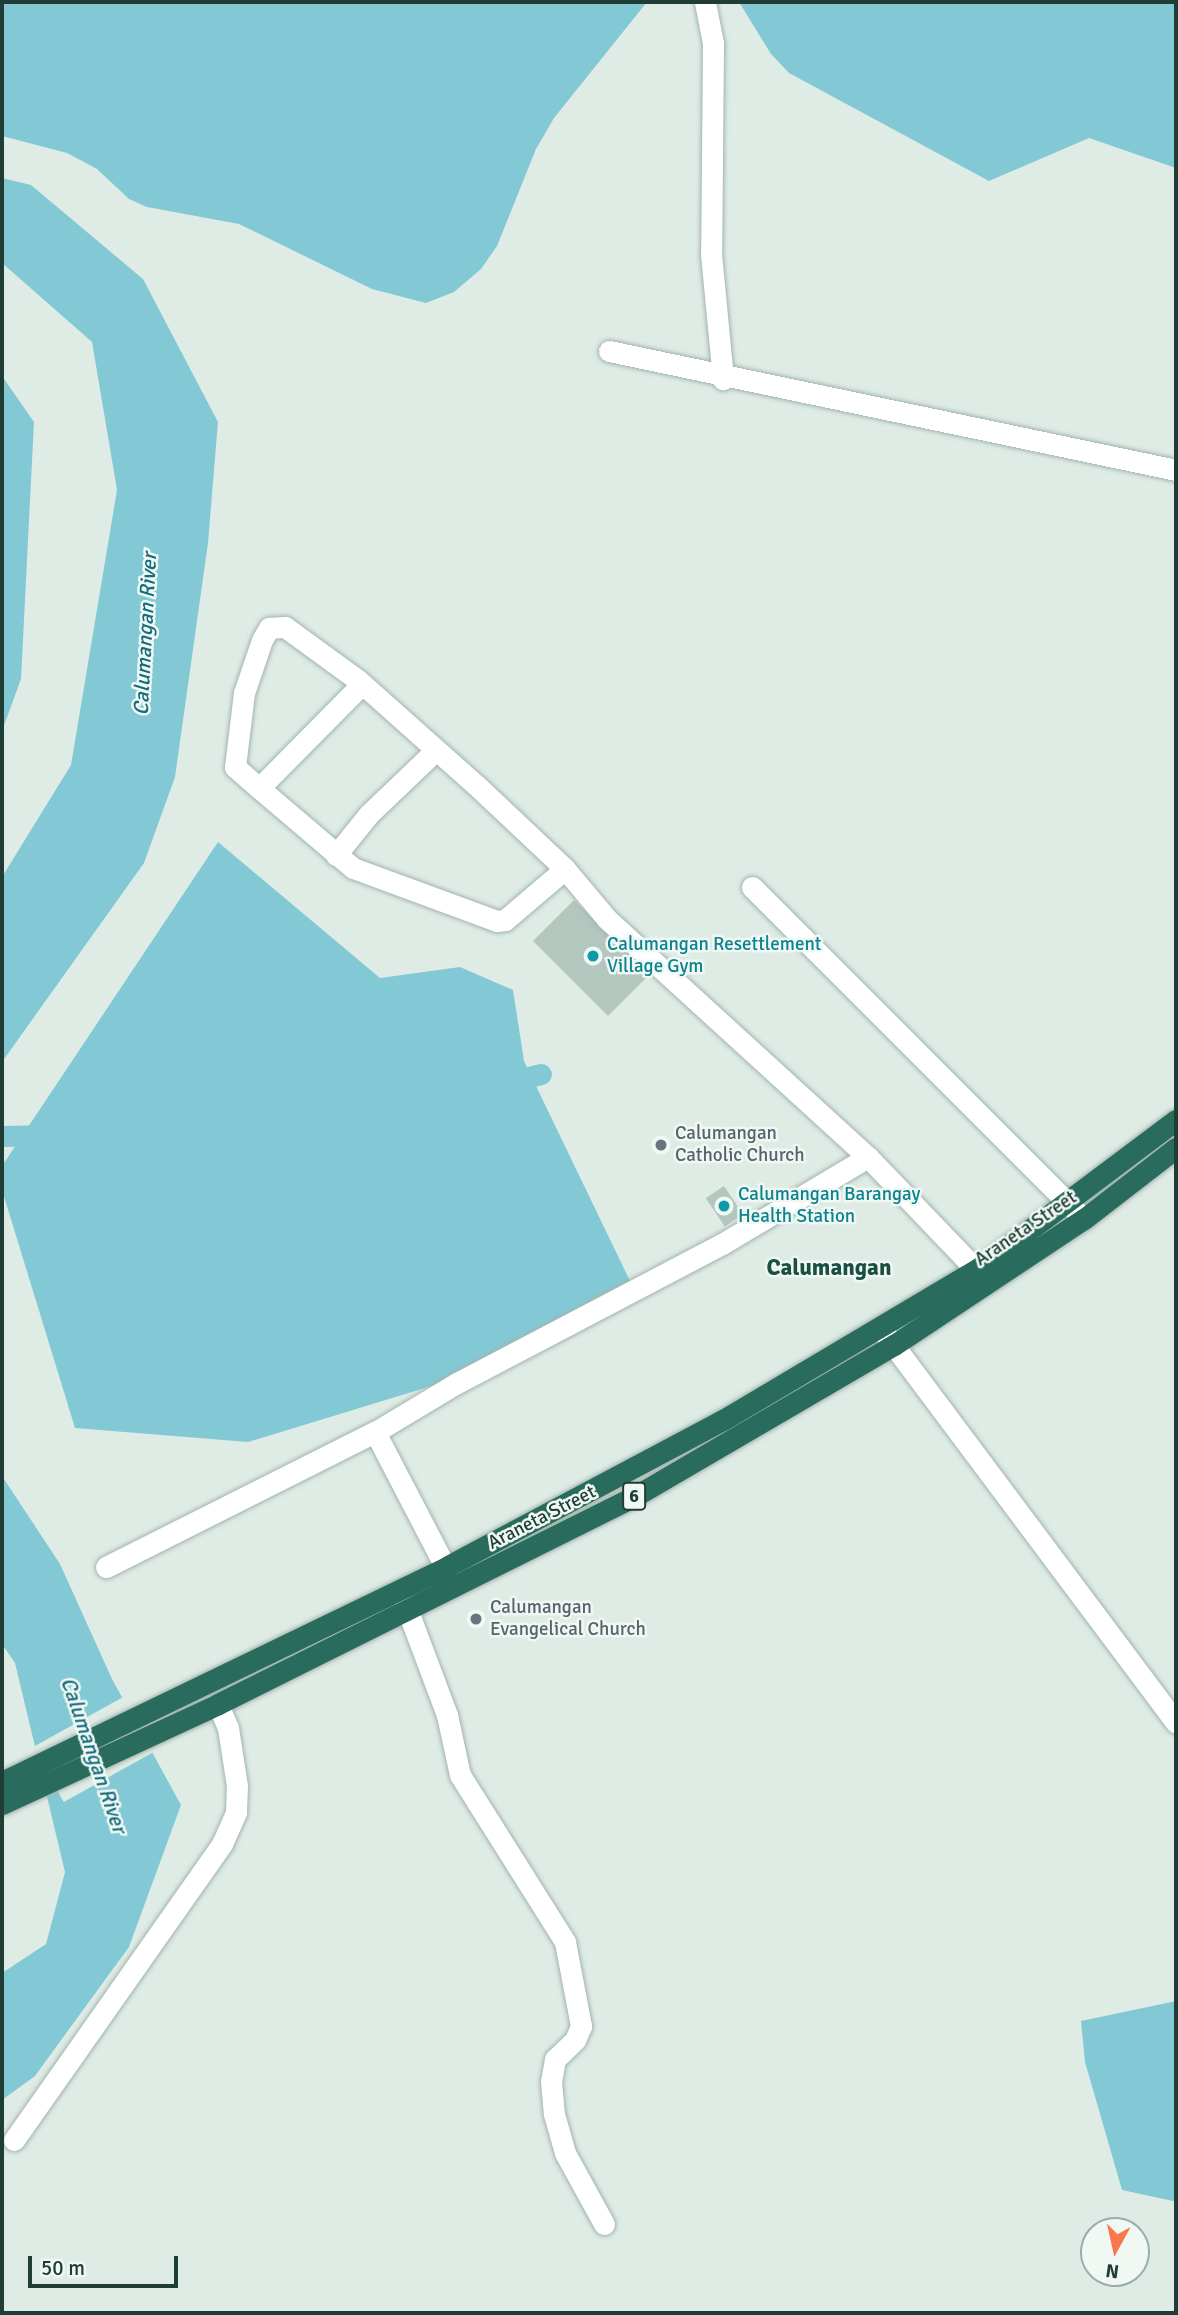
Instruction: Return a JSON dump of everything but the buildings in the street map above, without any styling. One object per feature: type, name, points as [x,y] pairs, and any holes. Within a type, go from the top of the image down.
[{"type":"highway","points":[[2,1782],[27,1781],[151,1711],[405,1599],[445,1567],[723,1420],[895,1348],[1068,1203],[1176,1120]]},
{"type":"highway","name":"Araneta Street","points":[[982,1276],[1084,1219],[1176,1148]]},
{"type":"highway","name":"Araneta Street","points":[[2,1804],[27,1781],[161,1731],[218,1704],[405,1599],[455,1587],[637,1494],[895,1348]]},
{"type":"street","points":[[705,2],[713,43],[711,254],[723,379]]},
{"type":"street","points":[[609,351],[723,379],[1176,470]]},
{"type":"street","points":[[565,869],[505,920],[497,921],[368,874],[336,855],[240,773],[235,756],[244,693],[269,628],[285,627],[362,684],[565,869],[607,919],[868,1157],[982,1276]]},
{"type":"street","points":[[259,788],[362,684]]},
{"type":"street","points":[[336,855],[369,814],[435,751]]},
{"type":"street","points":[[751,887],[1084,1219]]},
{"type":"street","points":[[106,1567],[375,1432],[457,1383],[722,1244],[868,1157]]},
{"type":"street","points":[[895,1348],[1176,1723]]},
{"type":"street","points":[[375,1432],[455,1587]]},
{"type":"street","points":[[405,1599],[447,1715],[460,1775],[565,1941],[581,2026],[575,2040],[555,2059],[551,2081],[554,2114],[565,2153],[604,2224]]},
{"type":"street","points":[[14,2140],[222,1844],[236,1812],[237,1787],[228,1728],[218,1704]]},
{"type":"water","points":[[2,2],[647,2],[554,118],[536,149],[497,246],[481,269],[454,292],[426,303],[372,289],[239,224],[147,207],[129,199],[97,169],[67,153],[2,136]]},
{"type":"water","points":[[739,2],[1176,2],[1176,168],[1089,138],[989,181],[789,73],[771,54]]},
{"type":"water","name":"Calumangan River","points":[[2,178],[31,185],[143,279],[218,422],[208,543],[175,777],[144,863],[2,1062],[2,877],[71,765],[117,490],[92,342],[2,263]]},
{"type":"water","points":[[2,376],[34,422],[21,679],[2,731]]},
{"type":"water","points":[[218,842],[380,978],[460,967],[513,990],[524,1061],[630,1281],[438,1384],[248,1442],[75,1428],[2,1190],[2,1166]]},
{"type":"water","name":"Calumangan River","points":[[2,1476],[60,1564],[112,1679],[181,1805],[129,1947],[35,2076],[2,2100],[2,1973],[46,1944],[65,1872],[15,1663],[2,1644]]},
{"type":"water","points":[[1176,2001],[1176,2200],[1173,2201],[1122,2190],[1085,2062],[1081,2021]]},
{"type":"pier","points":[[125,1696],[156,1751],[64,1802],[33,1747]]},
{"type":"waterway","points":[[505,1083],[541,1074]]},
{"type":"waterway","points":[[2,1136],[48,1135]]},
{"type":"place","name":"Calumangan Resettlement Village Gym","points":[[593,956]]},
{"type":"place","name":"Calumangan Catholic Church","points":[[661,1145]]},
{"type":"place","name":"Calumangan Barangay Health Station","points":[[724,1206]]},
{"type":"place","name":"Calumangan Evangelical Church","points":[[476,1619]]},
{"type":"district","name":"Calumangan","points":[[829,1268]]}]
